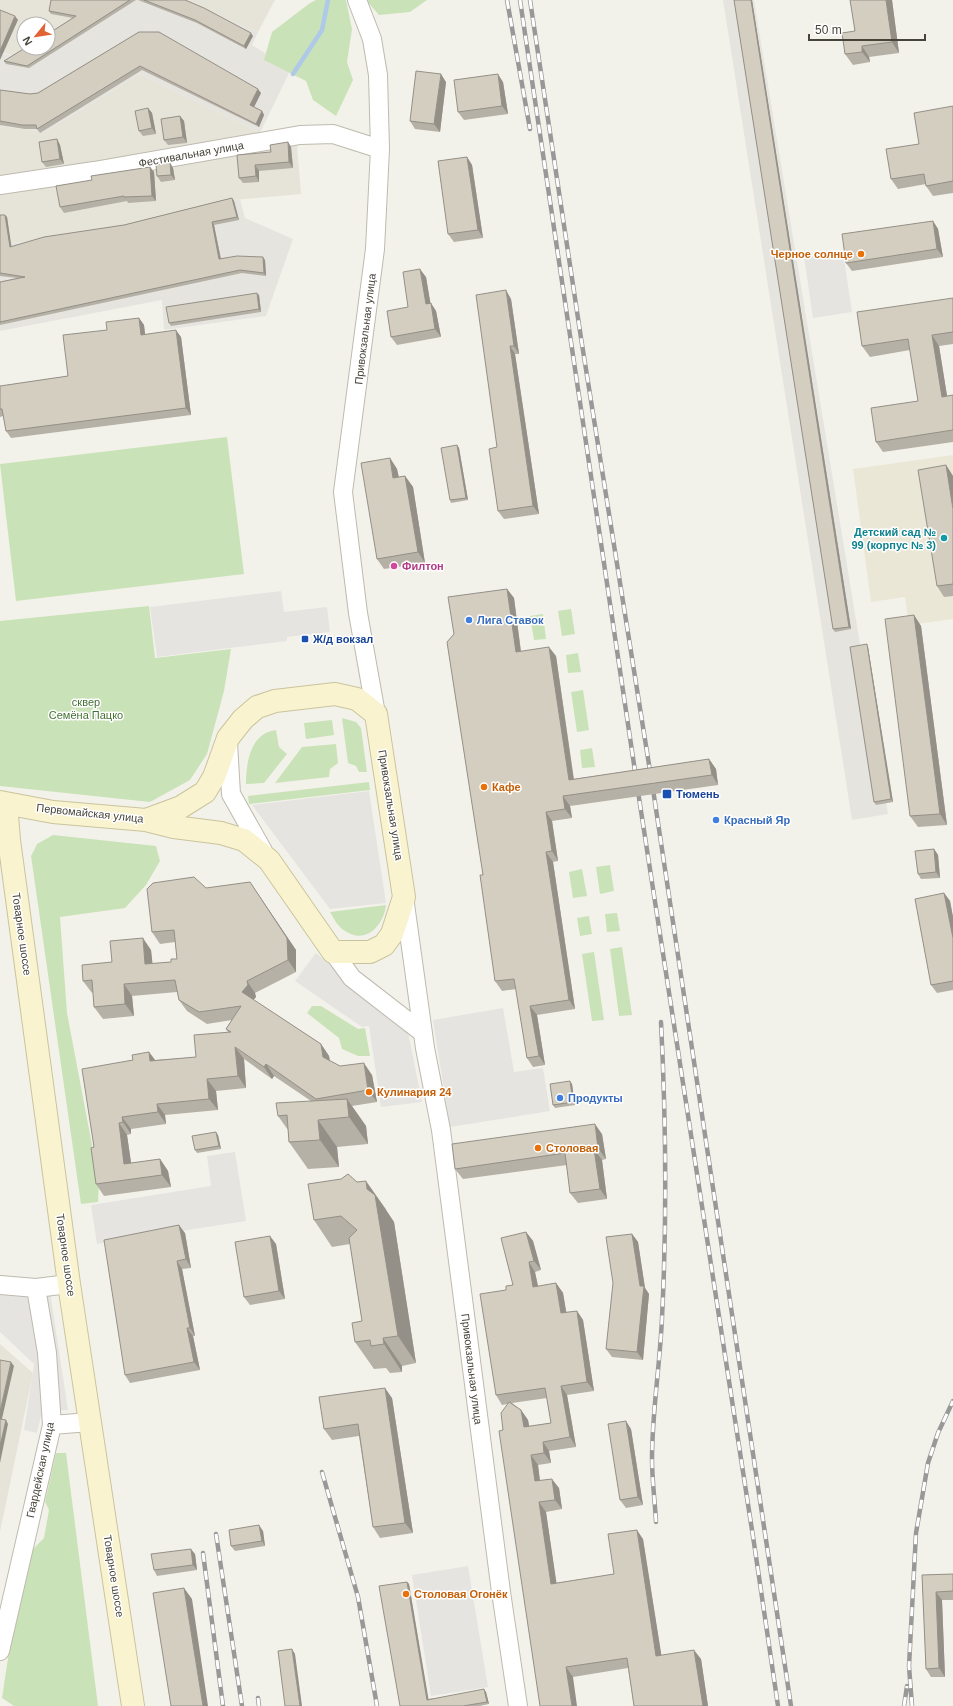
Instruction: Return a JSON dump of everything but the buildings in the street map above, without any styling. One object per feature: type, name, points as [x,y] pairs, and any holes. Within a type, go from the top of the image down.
[{"type":"street","name":"Привокзальная улица","points":[[357,0],[372,39],[378,75],[380,149],[375,249],[343,492],[366,658],[404,897],[423,1033],[447,1176],[500,1592],[518,1706]]},
{"type":"street","name":"Фестивальная улица","points":[[0,185],[94,171],[300,134],[333,134],[380,149]]},
{"type":"street","name":"Первомайская улица","points":[[2,803],[53,812],[146,820],[181,807],[205,792],[214,777],[228,738],[243,719],[257,707],[275,701],[335,694],[357,699],[376,714]]},
{"type":"street","points":[[228,738],[231,794],[253,835],[269,860],[352,978],[423,1033]]},
{"type":"street","name":"Товарное шоссе","points":[[2,803],[9,840],[90,1422],[134,1706]]},
{"type":"street","points":[[146,820],[174,827],[221,834],[244,840],[269,860]]},
{"type":"street","name":"Привокзальная улица","points":[[333,952],[370,952],[384,945],[392,934],[404,897]]},
{"type":"street","points":[[0,1285],[36,1288],[70,1284]]},
{"type":"street","name":"Гвардейская улица","points":[[0,1651],[52,1425],[47,1353],[36,1288]]},
{"type":"street","points":[[52,1425],[90,1422]]},
{"type":"shaded area","points":[[0,0],[107,0],[56,33],[56,16],[16,16],[16,56],[20,56],[18,57],[0,52]]},
{"type":"shaded area","points":[[107,0],[181,0],[258,32],[252,45],[291,69],[260,133],[140,74],[45,132],[0,126],[0,53],[17,57],[56,56],[56,41]]},
{"type":"shaded area","points":[[181,0],[275,0],[258,32]]},
{"type":"shaded area","points":[[723,0],[754,0],[888,814],[852,820]]},
{"type":"shaded area","points":[[140,74],[260,133],[269,148],[297,145],[301,194],[234,200],[126,228],[46,240],[0,244],[0,126],[45,132]]},
{"type":"shaded area","points":[[240,199],[245,218],[293,239],[266,316],[164,330],[162,300],[0,331],[0,244],[46,240],[126,228]]},
{"type":"shaded area","points":[[843,252],[852,312],[813,318],[804,257]]},
{"type":"shaded area","points":[[953,455],[953,619],[909,625],[905,597],[871,602],[853,469]]},
{"type":"shaded area","points":[[281,591],[284,612],[327,607],[330,632],[287,637],[287,641],[157,657],[150,607]]},
{"type":"shaded area","points":[[369,791],[386,903],[330,909],[252,805]]},
{"type":"shaded area","points":[[316,953],[407,1027],[422,1102],[381,1107],[369,1026],[362,1027],[295,981]]},
{"type":"shaded area","points":[[503,1008],[514,1072],[543,1068],[550,1111],[450,1127],[433,1020]]},
{"type":"shaded area","points":[[235,1152],[246,1221],[97,1244],[91,1205],[211,1186],[207,1156]]},
{"type":"shaded area","points":[[0,1277],[48,1279],[68,1410],[42,1411],[37,1433],[24,1430],[34,1364],[0,1332]]},
{"type":"shaded area","points":[[0,1344],[33,1373],[0,1532]]},
{"type":"shaded area","points":[[468,1566],[488,1687],[431,1696],[412,1575]]},
{"type":"green space","points":[[316,0],[346,0],[352,29],[347,62],[353,80],[336,116],[313,100],[306,81],[264,60],[272,32]]},
{"type":"green space","points":[[366,0],[427,0],[410,12],[379,15]]},
{"type":"green space","points":[[227,437],[244,574],[16,601],[0,464]]},
{"type":"green space","name":"сквер Семёна Пацко","points":[[149,606],[155,658],[231,649],[224,691],[207,754],[190,780],[150,802],[0,786],[0,621]]},
{"type":"green space","points":[[571,609],[575,634],[562,636],[558,611]]},
{"type":"green space","points":[[543,614],[546,639],[534,640],[530,616]]},
{"type":"green space","points":[[578,653],[581,672],[568,673],[566,655]]},
{"type":"green space","points":[[583,690],[589,730],[577,732],[571,692]]},
{"type":"green space","points":[[342,718],[356,722],[361,728],[367,772],[359,772],[356,766],[348,763]]},
{"type":"green space","points":[[332,720],[334,735],[306,739],[304,723]]},
{"type":"green space","points":[[276,730],[279,747],[287,754],[264,783],[246,784],[247,767],[251,750],[260,737],[267,732]]},
{"type":"green space","points":[[336,744],[338,763],[330,769],[329,777],[275,783],[302,747]]},
{"type":"green space","points":[[592,748],[595,767],[582,768],[580,750]]},
{"type":"green space","points":[[369,782],[370,790],[249,804],[248,796]]},
{"type":"green space","points":[[53,835],[156,846],[160,861],[146,885],[125,908],[60,917],[67,1013],[99,1182],[98,1202],[81,1204],[31,856],[37,844]]},
{"type":"green space","points":[[610,865],[614,891],[600,894],[596,867]]},
{"type":"green space","points":[[582,869],[587,896],[573,898],[569,872]]},
{"type":"green space","points":[[386,905],[385,912],[378,926],[373,931],[360,936],[353,935],[340,927],[330,912]]},
{"type":"green space","points":[[617,913],[620,931],[607,932],[605,914]]},
{"type":"green space","points":[[589,916],[592,934],[580,936],[577,918]]},
{"type":"green space","points":[[622,947],[632,1015],[619,1016],[610,949]]},
{"type":"green space","points":[[594,952],[604,1020],[592,1021],[582,954]]},
{"type":"green space","points":[[312,1006],[321,1006],[358,1029],[365,1028],[370,1056],[358,1056],[342,1049],[339,1038],[307,1013]]},
{"type":"green space","points":[[56,1453],[66,1453],[98,1706],[14,1706],[2,1698],[23,1559],[44,1538],[49,1510],[45,1502]]},
{"type":"waterway","points":[[293,74],[322,30],[328,0]]},
{"type":"railway","points":[[507,0],[530,129]]},
{"type":"railway","points":[[520,0],[639,798],[778,1706]]},
{"type":"railway","points":[[530,0],[581,338],[654,796],[791,1706]]},
{"type":"railway","points":[[656,1522],[652,1475],[652,1441],[662,1318],[665,1207],[665,1133],[661,1022]]},
{"type":"railway","points":[[912,1706],[909,1666],[916,1533],[928,1463],[938,1433],[953,1401]]},
{"type":"railway","points":[[322,1472],[358,1597],[377,1706]]},
{"type":"railway","points":[[216,1534],[242,1706]]},
{"type":"railway","points":[[203,1553],[223,1706]]},
{"type":"railway","points":[[904,1706],[907,1686]]},
{"type":"railway","points":[[258,1698],[259,1706]]},
{"type":"place","name":"Черное солнце","points":[[861,254]]},
{"type":"place","name":"Детский сад № 99 (корпус № 3)","points":[[944,538]]},
{"type":"place","name":"Филтон","points":[[394,566]]},
{"type":"place","name":"Лига Ставок","points":[[469,620]]},
{"type":"place","name":"Ж/д вокзал","points":[[305,639]]},
{"type":"place","name":"Кафе","points":[[484,787]]},
{"type":"place","name":"Тюмень","points":[[667,794]]},
{"type":"place","name":"Красный Яр","points":[[716,820]]},
{"type":"place","name":"Кулинария 24","points":[[369,1092]]},
{"type":"place","name":"Продукты","points":[[560,1098]]},
{"type":"place","name":"Столовая","points":[[538,1148]]},
{"type":"place","name":"Столовая Огонёк","points":[[406,1594]]}]
